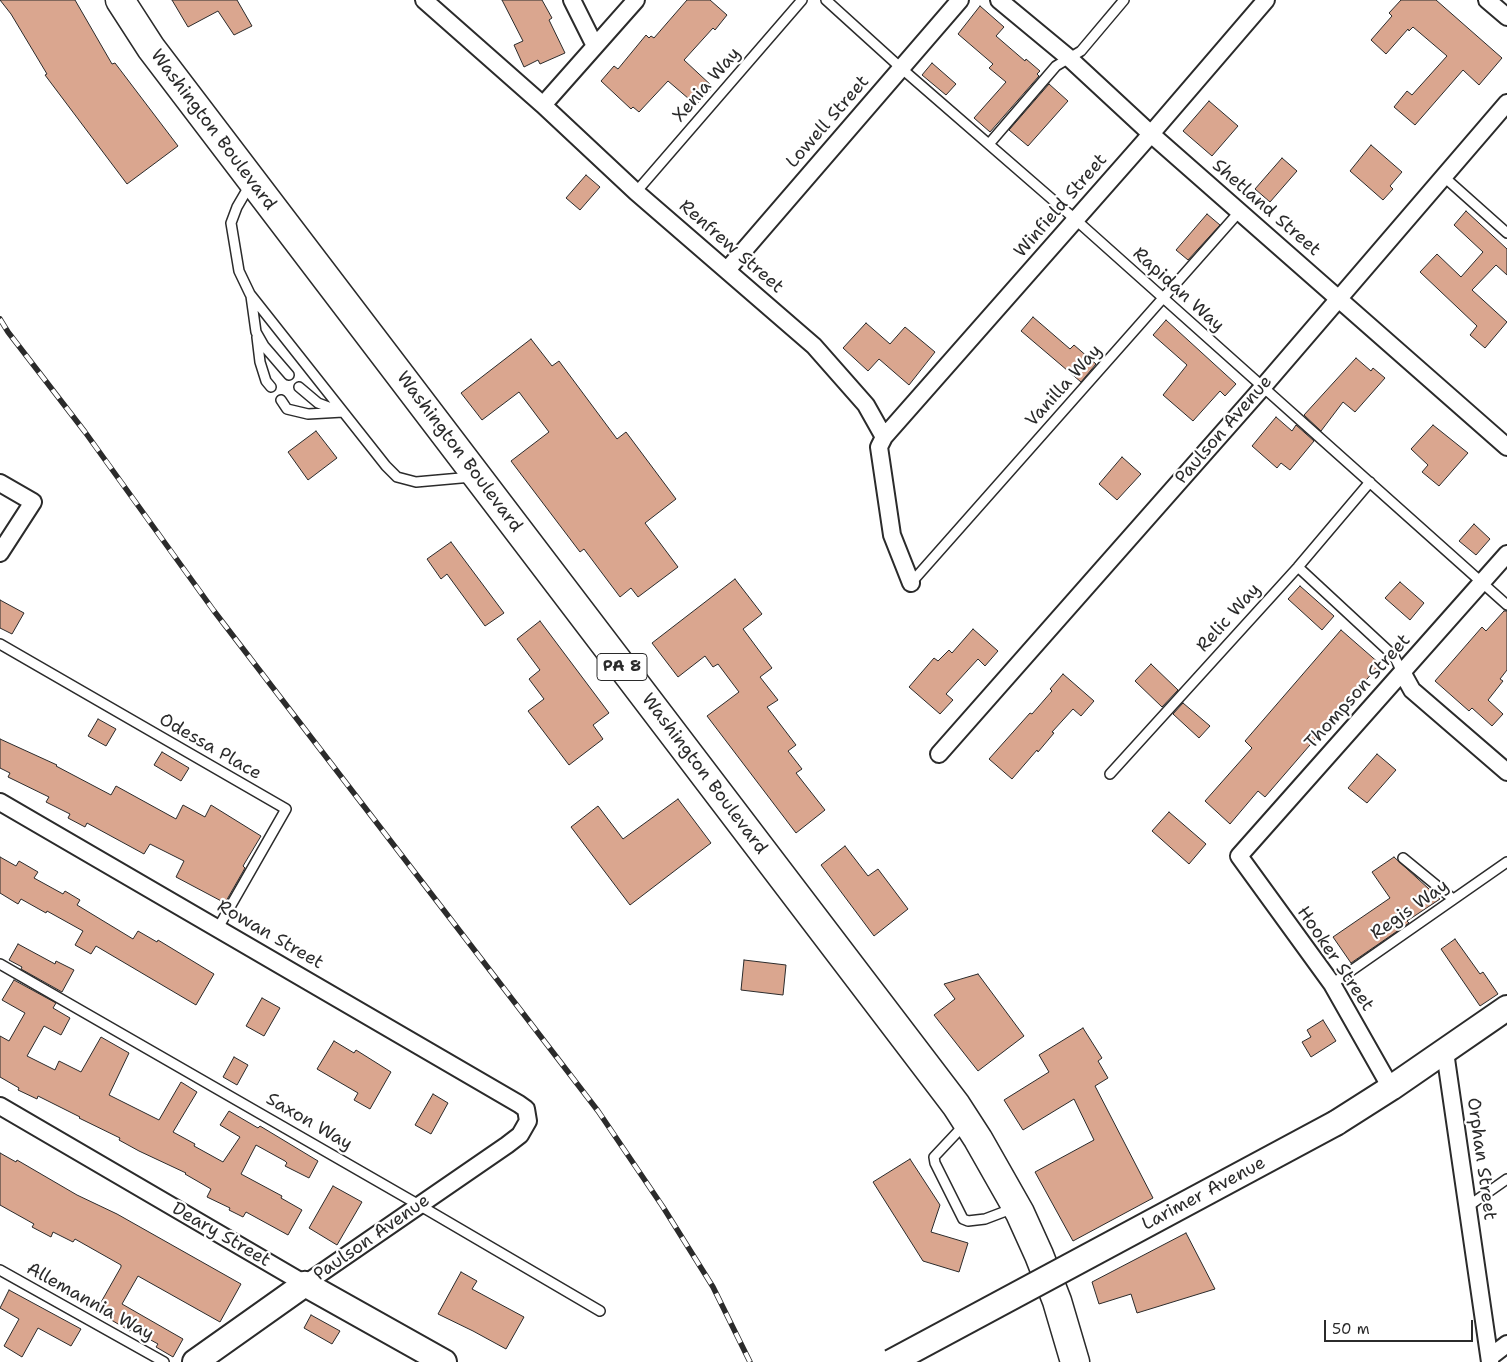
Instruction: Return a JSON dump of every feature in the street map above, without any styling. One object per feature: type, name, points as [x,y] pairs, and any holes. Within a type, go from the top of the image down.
[{"type":"highway","name":"Washington Boulevard","points":[[120,0],[151,48],[956,1105],[999,1174],[1039,1255],[1075,1362]]},
{"type":"street","name":"Renfrew Street","points":[[424,0],[543,105],[636,192],[814,346],[866,405],[884,437]]},
{"type":"street","points":[[572,0],[595,46]]},
{"type":"street","points":[[543,105],[636,0]]},
{"type":"street","name":"Lowell Street","points":[[728,270],[960,0]]},
{"type":"street","name":"Shetland Street","points":[[999,0],[1069,58],[1151,134],[1507,446]]},
{"type":"street","name":"Winfield Street","points":[[884,437],[1076,220],[1266,0]]},
{"type":"street","points":[[1487,0],[1507,17]]},
{"type":"street","name":"Paulson Avenue","points":[[939,754],[1262,388],[1507,103]]},
{"type":"street","points":[[884,437],[879,448],[892,535],[911,583]]},
{"type":"street","points":[[0,483],[33,502],[0,553]]},
{"type":"street","name":"Thompson Street","points":[[1239,856],[1507,554]]},
{"type":"street","points":[[1402,672],[1412,690],[1507,772]]},
{"type":"street","name":"Rowan Street","points":[[0,802],[519,1104]]},
{"type":"street","name":"Hooker Street","points":[[1239,856],[1332,984],[1391,1088]]},
{"type":"street","name":"Larimer Avenue","points":[[891,1362],[1336,1123],[1445,1052],[1507,1008]]},
{"type":"street","name":"Orphan Street","points":[[1445,1052],[1490,1360]]},
{"type":"street","name":"Paulson Avenue","points":[[195,1362],[520,1135],[528,1122],[526,1109],[519,1104]]},
{"type":"street","name":"Deary Street","points":[[0,1106],[305,1284],[444,1362]]},
{"type":"street","points":[[1490,1360],[1507,1344]]},
{"type":"lane","name":"Xenia Way","points":[[636,192],[802,0]]},
{"type":"lane","name":"Rapidan Way","points":[[826,0],[901,68],[1076,220],[1507,605]]},
{"type":"lane","points":[[989,144],[1056,66],[1081,51],[1124,0]]},
{"type":"lane","points":[[1443,176],[1507,232]]},
{"type":"lane","points":[[252,181],[237,207],[231,224],[240,272],[250,294],[386,466],[397,477],[416,482],[477,476]]},
{"type":"lane","name":"Vanilla Way","points":[[911,583],[1240,211]]},
{"type":"lane","points":[[250,294],[260,362],[266,381],[271,387]]},
{"type":"lane","points":[[256,332],[264,346],[289,375]]},
{"type":"lane","points":[[299,387],[318,403],[344,412]]},
{"type":"lane","points":[[280,400],[287,409],[308,414],[344,412]]},
{"type":"lane","name":"Relic Way","points":[[1110,774],[1298,567],[1370,482]]},
{"type":"lane","points":[[1298,567],[1394,656],[1402,672]]},
{"type":"lane","name":"Odessa Place","points":[[0,644],[286,809],[218,928]]},
{"type":"lane","points":[[1403,858],[1454,899]]},
{"type":"lane","name":"Regis Way","points":[[1332,984],[1507,862]]},
{"type":"lane","name":"Saxon Way","points":[[0,964],[600,1311]]},
{"type":"lane","points":[[967,1122],[934,1156],[935,1163],[963,1219],[968,1221],[985,1220],[1016,1208]]},
{"type":"lane","points":[[1467,1207],[1507,1179]]},
{"type":"lane","name":"Allemannia Way","points":[[0,1270],[164,1362]]},
{"type":"building","points":[[0,0],[75,0],[112,64],[115,63],[178,146],[127,184],[45,75],[47,74],[11,14]]},
{"type":"building","points":[[172,0],[237,0],[252,26],[234,35],[218,11],[188,27]]},
{"type":"building","points":[[502,0],[542,0],[552,18],[549,20],[565,53],[540,64],[538,60],[524,67],[514,45],[523,41]]},
{"type":"building","points":[[687,0],[710,0],[727,15],[715,30],[713,28],[684,60],[713,87],[696,105],[668,81],[639,112],[633,107],[631,109],[601,81],[614,66],[618,69],[646,35],[649,38],[651,36],[654,38]]},
{"type":"building","points":[[1401,0],[1436,0],[1502,58],[1479,85],[1463,70],[1415,125],[1394,107],[1407,91],[1412,95],[1447,56],[1413,27],[1409,31],[1408,29],[1386,54],[1371,40],[1392,16],[1389,13]]},
{"type":"building","points":[[980,6],[1004,27],[996,36],[1025,61],[1026,59],[1040,71],[1037,74],[1039,76],[990,132],[974,118],[1006,82],[989,68],[993,64],[958,34]]},
{"type":"building","points":[[932,63],[956,84],[946,95],[922,75]]},
{"type":"building","points":[[1049,84],[1068,101],[1028,146],[1009,130]]},
{"type":"building","points":[[1209,101],[1238,126],[1212,156],[1183,131]]},
{"type":"building","points":[[1371,145],[1402,172],[1390,186],[1393,189],[1383,200],[1350,171]]},
{"type":"building","points":[[1282,158],[1297,171],[1270,202],[1255,189]]},
{"type":"building","points":[[586,175],[600,187],[580,210],[566,198]]},
{"type":"building","points":[[1466,211],[1507,249],[1507,275],[1496,265],[1472,290],[1507,322],[1485,348],[1470,335],[1477,326],[1420,272],[1437,254],[1461,277],[1483,252],[1454,225]]},
{"type":"building","points":[[1207,214],[1220,225],[1188,260],[1176,250]]},
{"type":"building","points":[[1033,317],[1070,349],[1074,345],[1096,364],[1081,382],[1021,331]]},
{"type":"building","points":[[1166,320],[1236,384],[1225,396],[1220,391],[1193,421],[1163,395],[1187,365],[1153,335]]},
{"type":"building","points":[[866,323],[890,344],[905,327],[935,352],[909,385],[879,359],[868,371],[843,348]]},
{"type":"building","points":[[531,339],[552,366],[559,361],[617,439],[626,432],[676,499],[645,523],[678,567],[638,597],[631,588],[620,597],[584,549],[580,552],[511,461],[549,432],[519,392],[482,420],[461,393]]},
{"type":"building","points":[[1356,358],[1371,371],[1373,368],[1385,378],[1355,412],[1343,402],[1321,431],[1304,415]]},
{"type":"building","points":[[1276,417],[1292,431],[1296,425],[1314,441],[1290,470],[1281,463],[1277,468],[1252,446]]},
{"type":"building","points":[[1433,425],[1468,453],[1439,486],[1422,472],[1428,465],[1411,449]]},
{"type":"building","points":[[316,431],[337,458],[308,480],[288,452]]},
{"type":"building","points":[[1122,457],[1141,474],[1117,500],[1099,484]]},
{"type":"building","points":[[1474,524],[1490,539],[1476,555],[1459,541]]},
{"type":"building","points":[[451,542],[504,613],[485,626],[447,574],[441,579],[427,559]]},
{"type":"building","points":[[735,579],[762,614],[743,629],[772,668],[760,677],[778,700],[767,707],[796,745],[788,751],[802,769],[796,773],[825,810],[796,833],[707,716],[739,692],[718,664],[713,667],[705,656],[678,677],[652,643]]},
{"type":"building","points":[[1400,582],[1424,603],[1410,620],[1385,598]]},
{"type":"building","points":[[1300,586],[1334,616],[1322,630],[1288,599]]},
{"type":"building","points":[[0,600],[24,613],[12,634],[0,628]]},
{"type":"building","points":[[1504,611],[1507,611],[1507,670],[1500,679],[1503,681],[1488,700],[1503,714],[1492,726],[1472,708],[1469,711],[1435,681],[1482,627],[1486,631]]},
{"type":"building","points":[[540,621],[609,713],[593,725],[603,739],[569,765],[528,711],[544,699],[529,679],[540,670],[517,639]]},
{"type":"building","points":[[973,629],[998,651],[985,666],[978,659],[946,694],[953,700],[940,714],[909,687],[934,658],[938,661],[949,650],[952,653]]},
{"type":"building","points":[[1341,630],[1380,664],[1265,797],[1258,791],[1230,824],[1205,801],[1252,748],[1245,741]]},
{"type":"building","points":[[1151,664],[1178,690],[1162,707],[1135,681]]},
{"type":"building","points":[[1063,674],[1094,701],[1081,716],[1073,709],[1052,732],[1054,733],[1038,752],[1037,750],[1012,779],[989,759],[1030,713],[1032,714],[1052,691],[1050,689]]},
{"type":"building","points":[[1183,703],[1210,726],[1199,738],[1173,714]]},
{"type":"building","points":[[98,719],[116,729],[106,746],[88,736]]},
{"type":"building","points":[[0,739],[57,765],[111,795],[116,786],[176,819],[183,805],[205,817],[211,805],[261,836],[243,866],[245,868],[225,903],[176,877],[184,861],[150,844],[144,854],[87,823],[85,827],[68,818],[70,814],[46,802],[49,797],[8,777],[10,773],[0,768]]},
{"type":"building","points":[[162,752],[189,768],[181,781],[154,765]]},
{"type":"building","points":[[1377,754],[1396,770],[1367,803],[1348,788]]},
{"type":"building","points":[[678,799],[711,843],[630,905],[571,827],[598,806],[623,839]]},
{"type":"building","points":[[1169,812],[1206,844],[1189,864],[1152,831]]},
{"type":"building","points":[[845,846],[868,876],[878,869],[908,909],[874,936],[821,865]]},
{"type":"building","points":[[0,857],[16,866],[19,861],[38,872],[34,878],[63,894],[65,891],[80,900],[77,905],[133,939],[138,931],[157,942],[158,940],[214,974],[196,1005],[96,946],[91,954],[75,945],[83,931],[21,899],[18,904],[0,893]]},
{"type":"building","points":[[1394,857],[1440,899],[1351,963],[1333,937],[1390,898],[1372,872]]},
{"type":"building","points":[[1455,939],[1480,974],[1483,972],[1498,994],[1480,1006],[1441,949]]},
{"type":"building","points":[[18,944],[55,964],[56,961],[74,970],[62,992],[21,969],[22,967],[9,960]]},
{"type":"building","points":[[744,960],[786,965],[783,995],[741,990]]},
{"type":"building","points":[[978,974],[1024,1036],[978,1071],[934,1015],[955,999],[944,984]]},
{"type":"building","points":[[14,980],[56,1003],[53,1008],[70,1018],[61,1035],[44,1026],[27,1056],[55,1070],[59,1061],[81,1072],[101,1037],[129,1053],[109,1095],[159,1120],[181,1082],[197,1092],[173,1132],[195,1144],[194,1146],[223,1162],[240,1137],[220,1125],[229,1111],[258,1128],[260,1126],[318,1161],[309,1178],[285,1166],[287,1163],[285,1161],[256,1145],[241,1174],[282,1196],[281,1198],[302,1210],[288,1235],[246,1212],[243,1217],[229,1210],[230,1208],[207,1197],[211,1189],[186,1173],[139,1151],[119,1140],[120,1138],[38,1096],[37,1099],[18,1090],[19,1088],[0,1077],[0,1036],[9,1041],[25,1013],[2,1000]]},
{"type":"building","points":[[262,998],[280,1008],[264,1036],[246,1026]]},
{"type":"building","points":[[1323,1020],[1336,1041],[1311,1057],[1302,1042],[1311,1037],[1307,1030]]},
{"type":"building","points":[[1083,1028],[1102,1058],[1098,1061],[1108,1078],[1095,1086],[1153,1198],[1073,1241],[1035,1172],[1094,1140],[1074,1099],[1023,1130],[1004,1100],[1049,1072],[1039,1055]]},
{"type":"building","points":[[334,1041],[354,1053],[356,1050],[391,1072],[370,1109],[354,1100],[358,1093],[317,1069]]},
{"type":"building","points":[[234,1057],[248,1065],[237,1085],[223,1077]]},
{"type":"building","points":[[433,1094],[448,1103],[431,1134],[415,1125]]},
{"type":"building","points":[[0,1153],[16,1162],[17,1160],[77,1195],[117,1214],[241,1284],[220,1322],[138,1276],[122,1304],[183,1339],[173,1357],[156,1347],[158,1344],[131,1329],[130,1331],[96,1311],[121,1265],[75,1239],[73,1242],[53,1232],[51,1237],[32,1227],[34,1224],[0,1205]]},
{"type":"building","points":[[910,1159],[940,1205],[931,1232],[968,1243],[959,1272],[923,1261],[873,1182]]},
{"type":"building","points":[[333,1186],[362,1202],[337,1245],[309,1228]]},
{"type":"building","points":[[1186,1233],[1215,1289],[1137,1313],[1131,1294],[1099,1304],[1092,1282]]},
{"type":"building","points":[[461,1272],[477,1281],[472,1289],[524,1317],[506,1349],[438,1314]]},
{"type":"building","points":[[9,1290],[81,1329],[71,1346],[38,1328],[22,1357],[4,1346],[19,1319],[0,1308]]},
{"type":"building","points":[[311,1315],[340,1331],[332,1344],[304,1328]]},
{"type":"railway","points":[[0,319],[85,432],[214,611],[598,1111],[663,1207],[713,1287],[750,1362]]}]
